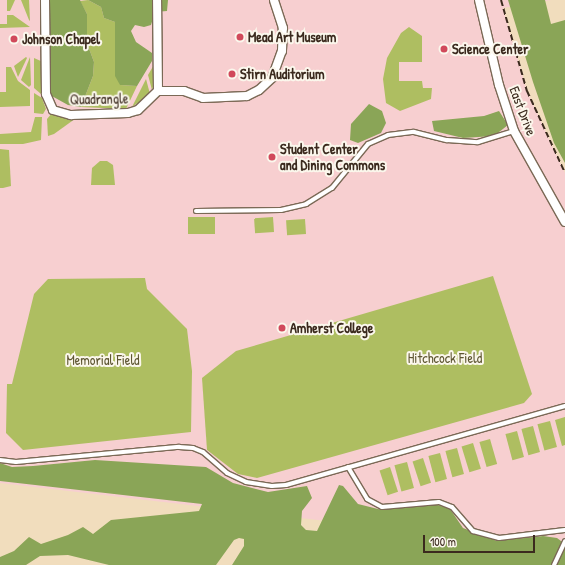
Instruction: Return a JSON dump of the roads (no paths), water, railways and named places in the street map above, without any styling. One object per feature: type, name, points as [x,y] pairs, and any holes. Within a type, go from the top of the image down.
[{"type":"street","name":"Quadrangle","points":[[45,0],[46,94],[53,110],[71,115],[128,113],[138,110],[158,91]]},
{"type":"street","points":[[157,0],[158,91],[184,91],[203,98],[247,96],[260,90],[272,78],[282,51],[283,28],[274,0]]},
{"type":"street","name":"East Drive","points":[[479,0],[499,85],[514,131],[565,222]]},
{"type":"lane","points":[[196,211],[281,210],[306,204],[332,188],[368,144],[388,135],[414,132],[447,140],[478,142],[514,131]]},
{"type":"lane","points":[[0,460],[16,462],[193,448],[203,452],[236,478],[258,485],[272,486],[297,482],[565,406]]},
{"type":"lane","points":[[348,468],[367,499],[382,507],[439,502],[456,510],[473,531],[499,538],[565,530]]},
{"type":"lane","points":[[554,565],[565,541]]},
{"type":"railway","points":[[501,0],[527,91],[565,173]]},
{"type":"place","name":"Mead Art Museum","points":[[240,37]]},
{"type":"place","name":"Johnson Chapel","points":[[14,39]]},
{"type":"place","name":"Science Center","points":[[444,49]]},
{"type":"place","name":"Stirn Auditorium","points":[[232,74]]},
{"type":"place","name":"Student Center and Dining Commons","points":[[272,157]]},
{"type":"place","name":"Amherst College","points":[[282,328]]},
{"type":"park label","name":"Hitchcock Field","points":[[445,358]]},
{"type":"park label","name":"Memorial Field","points":[[103,360]]}]
